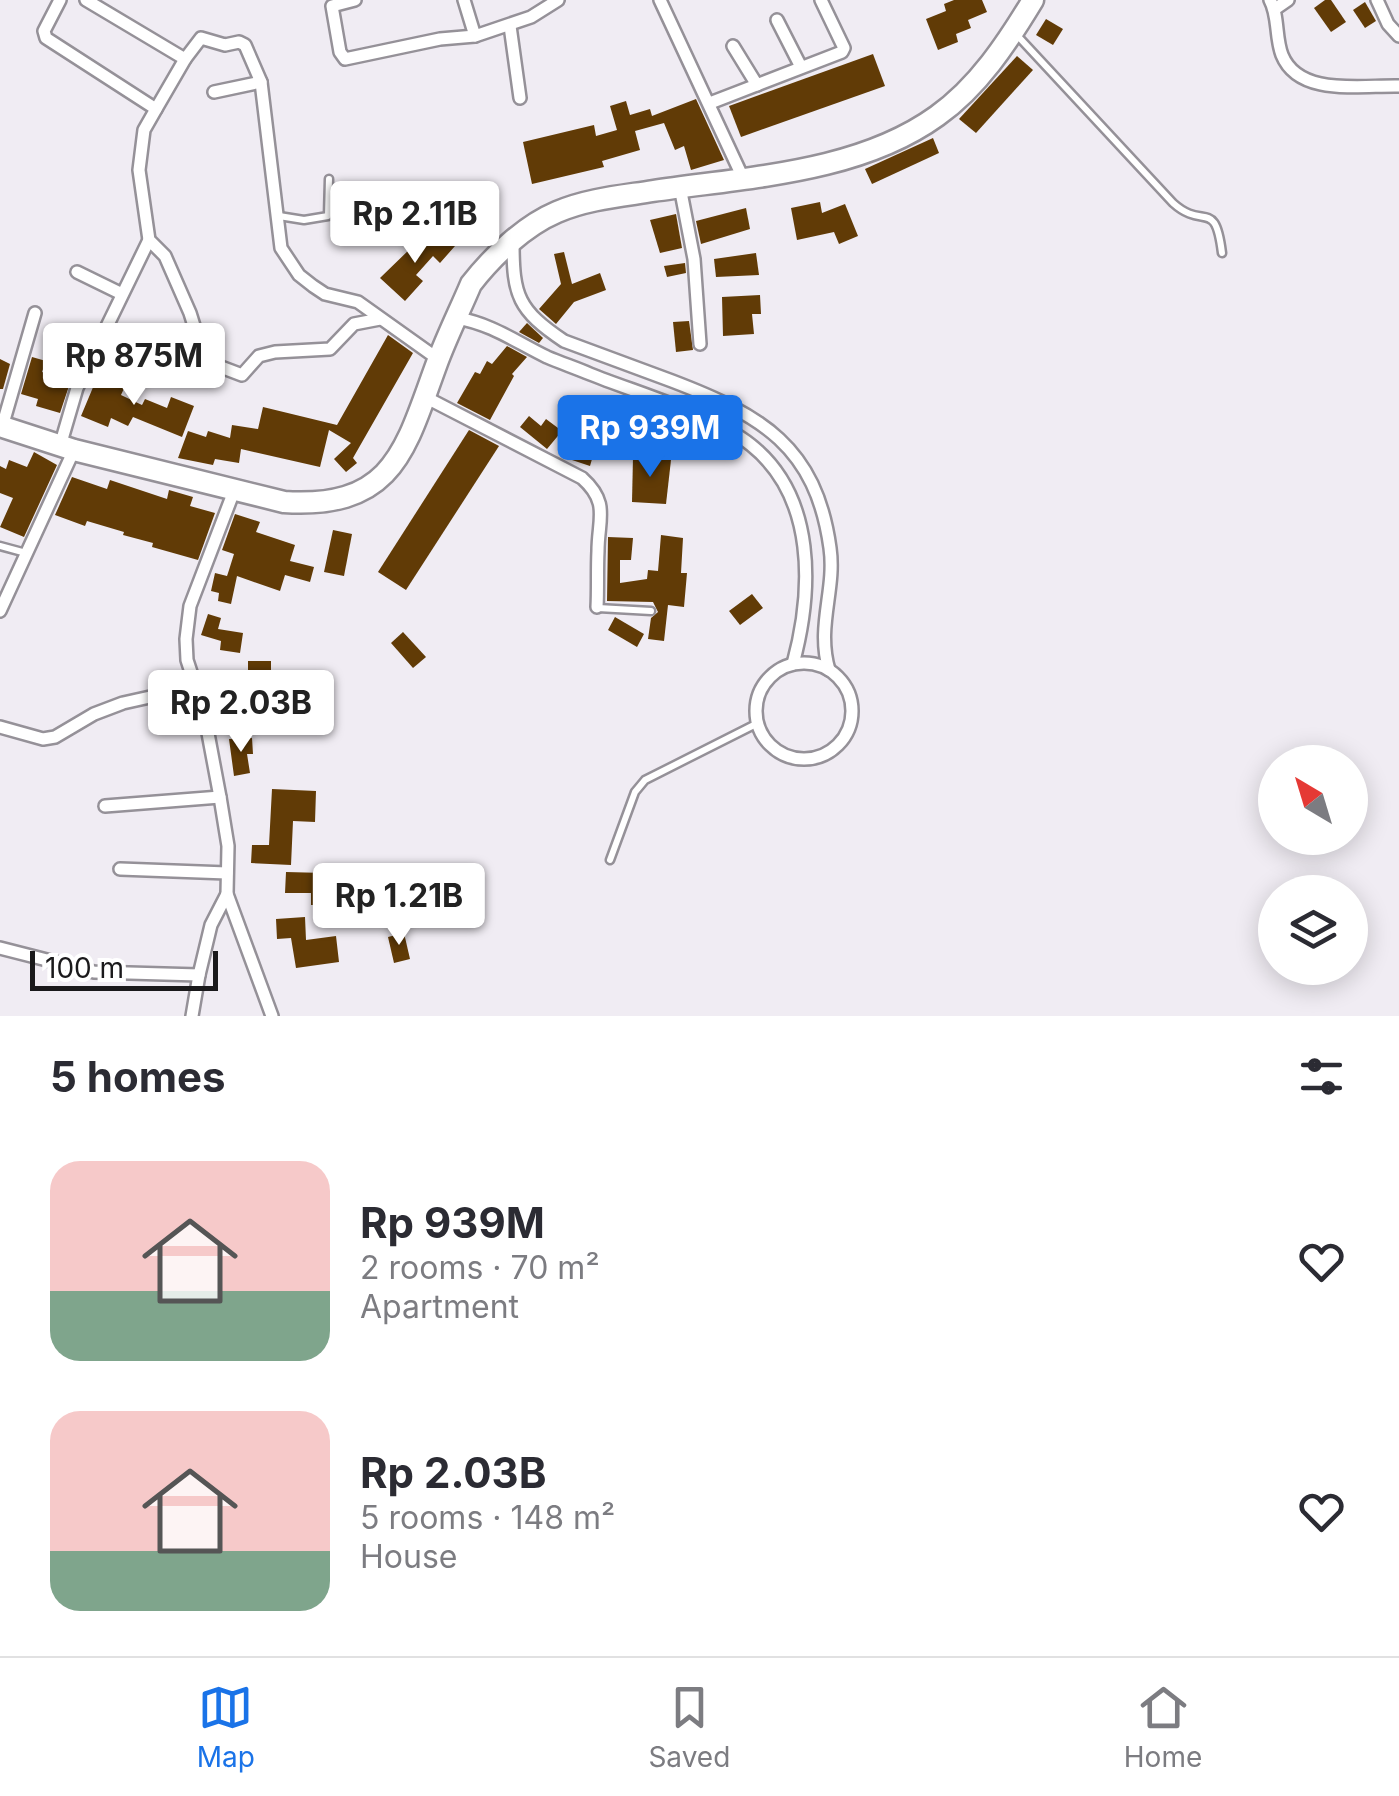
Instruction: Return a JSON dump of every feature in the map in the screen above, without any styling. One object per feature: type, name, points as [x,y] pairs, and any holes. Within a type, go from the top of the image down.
[{"type":"highway","points":[[1,426],[67,448],[284,502],[316,504],[344,499],[376,484],[400,457],[471,284],[488,262],[512,242],[556,212],[597,200],[826,163],[889,144],[937,116],[976,82],[1014,32],[1032,0]]},
{"type":"street","points":[[60,0],[44,31],[46,38],[156,109]]},
{"type":"street","points":[[86,0],[186,59]]},
{"type":"street","points":[[355,0],[332,3],[340,52],[348,60],[440,39],[476,36],[510,26],[558,0]]},
{"type":"street","points":[[464,0],[476,36]]},
{"type":"street","points":[[660,0],[743,178]]},
{"type":"street","points":[[710,103],[844,50],[821,0]]},
{"type":"street","points":[[1288,0],[1272,4],[1283,56],[1300,78],[1316,84],[1399,86]]},
{"type":"street","points":[[1378,0],[1388,24],[1399,36]]},
{"type":"street","points":[[778,20],[801,67]]},
{"type":"street","points":[[510,26],[520,98]]},
{"type":"street","points":[[0,611],[27,554],[67,448],[77,388],[149,240],[138,170],[144,130],[201,38],[226,45],[242,42],[261,82],[281,248],[299,275],[325,294],[358,302],[438,359]]},
{"type":"street","points":[[733,46],[757,84]]},
{"type":"street","points":[[214,92],[261,82]]},
{"type":"street","points":[[680,187],[694,259],[700,344]]},
{"type":"street","points":[[149,240],[165,256],[190,312],[202,356],[223,369],[242,375],[258,356],[330,349],[354,324],[380,319]]},
{"type":"street","points":[[512,242],[513,282],[541,325],[564,341],[724,401],[763,423],[789,447],[810,480],[825,517],[831,554],[823,648],[830,670]]},
{"type":"street","points":[[77,272],[122,294]]},
{"type":"street","points":[[1,426],[35,313]]},
{"type":"street","points":[[457,318],[503,332],[545,356],[714,423],[748,443],[770,463],[802,523],[804,539],[803,602],[793,664]]},
{"type":"street","points":[[426,397],[582,478],[594,489],[602,525],[597,608]]},
{"type":"street","points":[[234,491],[190,606],[187,660],[204,712],[220,797],[228,846],[227,894],[272,1016]]},
{"type":"street","points":[[793,664],[812,664],[830,670],[843,683],[851,700],[852,718],[846,736],[833,750],[816,758],[797,759],[779,752],[765,740],[758,723],[757,704],[763,686],[776,672],[793,664]]},
{"type":"street","points":[[0,727],[42,739],[55,737],[94,714],[123,703],[195,687]]},
{"type":"street","points":[[105,806],[220,797]]},
{"type":"street","points":[[120,868],[227,874]]},
{"type":"street","points":[[192,1016],[211,926],[227,894]]},
{"type":"street","points":[[0,948],[94,972],[199,974]]},
{"type":"lane","points":[[1014,32],[1173,202],[1185,213],[1213,220],[1219,227],[1222,254]]},
{"type":"lane","points":[[278,216],[304,220],[328,216],[329,178]]},
{"type":"lane","points":[[0,546],[27,554]]},
{"type":"lane","points":[[597,608],[651,612]]},
{"type":"lane","points":[[610,860],[634,792],[645,780],[758,723]]},
{"type":"building","points":[[982,0],[987,12],[968,20],[971,28],[956,34],[958,42],[938,50],[926,19],[946,11],[944,4]]},
{"type":"building","points":[[1331,0],[1346,22],[1331,32],[1314,8]]},
{"type":"building","points":[[1365,2],[1376,21],[1365,28],[1353,10]]},
{"type":"building","points":[[1046,19],[1063,29],[1053,45],[1036,35]]},
{"type":"building","points":[[873,54],[885,86],[741,137],[729,106]]},
{"type":"building","points":[[1017,56],[1033,70],[976,133],[959,119]]},
{"type":"building","points":[[696,99],[724,160],[691,170],[684,146],[675,150],[664,123],[635,131],[640,150],[602,161],[604,167],[532,184],[523,142],[594,125],[596,136],[617,130],[610,106],[626,101],[630,115],[650,109],[652,116]]},
{"type":"building","points":[[933,138],[939,153],[872,184],[865,169]]},
{"type":"building","points":[[820,202],[822,213],[845,204],[858,236],[839,244],[834,232],[797,240],[791,208]]},
{"type":"building","points":[[746,208],[750,229],[701,244],[696,221]]},
{"type":"building","points":[[676,214],[682,248],[660,253],[650,220]]},
{"type":"building","points":[[439,231],[455,246],[440,263],[433,256],[416,275],[423,281],[405,301],[380,278],[414,245],[421,251]]},
{"type":"building","points":[[564,252],[572,284],[600,273],[606,290],[574,302],[556,324],[539,309],[561,284],[554,254]]},
{"type":"building","points":[[756,253],[759,275],[716,277],[714,259]]},
{"type":"building","points":[[685,263],[686,273],[667,277],[664,266]]},
{"type":"building","points":[[760,295],[761,314],[752,314],[754,334],[723,336],[722,297]]},
{"type":"building","points":[[689,321],[693,350],[676,352],[673,322]]},
{"type":"building","points":[[527,323],[543,338],[539,343],[519,332]]},
{"type":"building","points":[[388,335],[413,353],[353,458],[357,463],[346,472],[334,459],[351,443],[329,430],[320,467],[241,449],[239,463],[215,459],[213,465],[178,458],[188,431],[206,437],[208,431],[230,438],[232,425],[258,429],[263,407],[337,425]]},
{"type":"building","points":[[507,346],[527,357],[512,374],[490,420],[457,403],[475,372],[480,374],[487,361],[492,364]]},
{"type":"building","points":[[32,357],[46,361],[42,372],[71,380],[60,413],[36,406],[38,399],[21,394]]},
{"type":"building","points":[[0,359],[10,364],[3,389],[0,389]]},
{"type":"building","points":[[99,373],[126,384],[121,395],[142,405],[145,399],[167,408],[171,397],[194,406],[182,437],[133,417],[128,426],[111,418],[108,427],[81,416]]},
{"type":"building","points":[[529,416],[541,426],[546,419],[562,431],[547,449],[520,427]]},
{"type":"building","points":[[576,428],[599,435],[590,466],[572,460],[578,443],[572,441]]},
{"type":"building","points":[[469,430],[499,446],[406,590],[378,572]]},
{"type":"building","points":[[34,452],[57,465],[24,537],[0,527],[13,498],[0,493],[0,466],[6,469],[9,460],[27,467]]},
{"type":"building","points":[[633,457],[671,460],[666,504],[632,502]]},
{"type":"building","points":[[72,477],[107,489],[110,480],[167,499],[169,490],[193,497],[190,506],[215,513],[198,560],[152,547],[153,543],[123,535],[124,532],[87,521],[85,526],[55,515]]},
{"type":"building","points":[[235,514],[260,522],[256,532],[295,545],[290,561],[314,567],[310,582],[285,575],[280,591],[237,576],[231,604],[218,601],[219,593],[211,591],[215,573],[227,576],[234,554],[222,550]]},
{"type":"building","points":[[333,530],[352,534],[344,576],[324,572]]},
{"type":"building","points":[[661,535],[683,538],[681,573],[687,573],[684,607],[668,605],[664,641],[648,639],[651,618],[658,612],[653,602],[607,601],[608,537],[633,538],[631,560],[620,560],[620,583],[647,579],[648,570],[658,571]]},
{"type":"building","points":[[752,594],[763,608],[740,625],[729,611]]},
{"type":"building","points":[[208,614],[221,618],[218,629],[243,633],[240,653],[220,650],[221,641],[201,635]]},
{"type":"building","points":[[615,617],[644,634],[637,647],[608,630]]},
{"type":"building","points":[[403,632],[426,657],[413,668],[391,643]]},
{"type":"building","points":[[248,661],[271,661],[271,674],[248,674]]},
{"type":"building","points":[[252,738],[253,754],[247,754],[250,773],[234,776],[229,739]]},
{"type":"building","points":[[272,789],[316,791],[315,822],[293,821],[291,865],[251,863],[252,845],[269,845]]},
{"type":"building","points":[[286,872],[325,873],[324,905],[311,905],[311,893],[285,893]]},
{"type":"building","points":[[305,917],[306,940],[336,936],[339,962],[296,968],[291,938],[277,939],[276,919]]},
{"type":"building","points":[[404,933],[410,959],[394,963],[388,937]]}]
